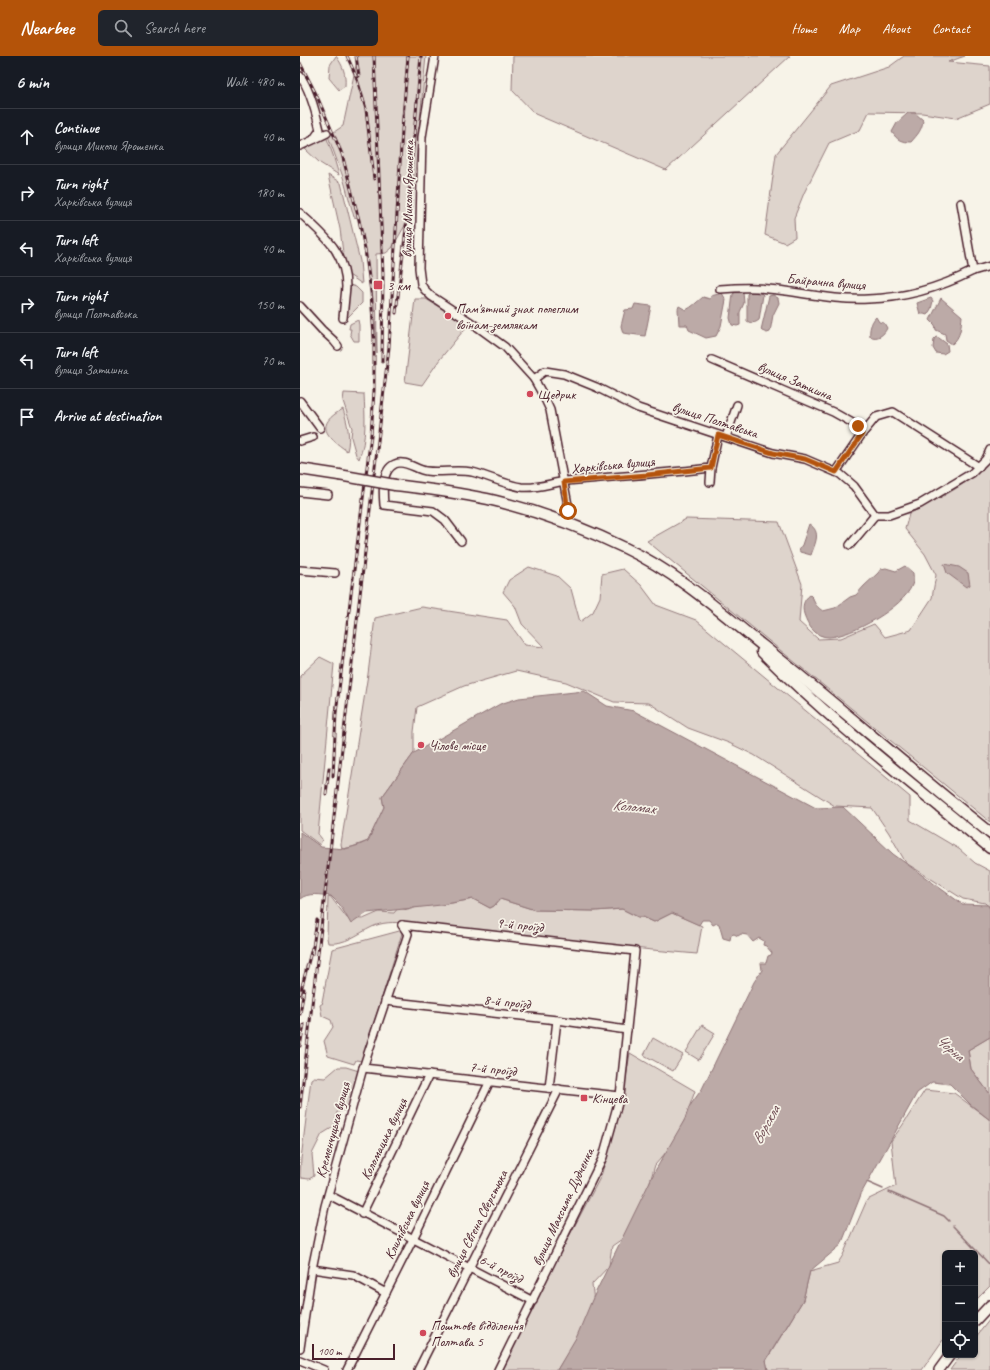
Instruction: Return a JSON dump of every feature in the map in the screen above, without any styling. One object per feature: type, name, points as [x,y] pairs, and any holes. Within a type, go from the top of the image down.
[{"type":"highway","points":[[300,469],[495,501],[569,524],[626,548],[666,571],[726,616],[990,833]]},
{"type":"highway","points":[[726,616],[793,683],[990,848]]},
{"type":"main road","points":[[978,1318],[990,1304]]},
{"type":"main road","points":[[939,1370],[948,1358]]},
{"type":"street","name":"вулиця Миколи Ярошенка","points":[[435,56],[422,137],[419,268],[421,284],[424,290],[431,296],[505,347],[534,379],[550,410],[568,504],[569,524]]},
{"type":"street","points":[[300,76],[304,81],[317,116],[320,130],[313,140]]},
{"type":"street","points":[[300,91],[303,91],[311,100]]},
{"type":"street","points":[[300,146],[327,132]]},
{"type":"street","points":[[961,203],[973,270]]},
{"type":"street","points":[[300,213],[329,240],[339,256],[344,270],[346,286],[343,318]]},
{"type":"street","name":"Байрачна вулиця","points":[[720,289],[757,288],[839,298],[868,299],[910,294],[960,277],[973,270],[990,266]]},
{"type":"street","points":[[300,306],[338,346]]},
{"type":"street","name":"вулиця Затишна","points":[[712,360],[833,412],[858,426],[862,434]]},
{"type":"street","name":"вулиця Полтавська","points":[[534,379],[545,371],[564,374],[596,387],[638,408],[773,453],[805,459],[840,474],[854,486],[875,515]]},
{"type":"street","points":[[300,402],[320,428]]},
{"type":"street","points":[[726,437],[737,405]]},
{"type":"street","points":[[836,472],[862,434],[876,417],[893,412],[978,467]]},
{"type":"street","points":[[710,482],[711,468],[718,435]]},
{"type":"street","points":[[300,441],[313,437]]},
{"type":"street","points":[[850,545],[875,515],[889,515],[920,504],[972,473],[986,459],[990,450]]},
{"type":"street","name":"Харківська вулиця","points":[[461,541],[445,520],[433,511],[384,505],[383,495],[385,472],[395,464],[402,462],[427,471],[455,470],[472,472],[508,484],[537,488],[564,482],[711,468]]},
{"type":"street","points":[[300,492],[328,495]]},
{"type":"street","points":[[300,570],[335,572]]},
{"type":"street","name":"9-й проїзд","points":[[402,925],[635,951]]},
{"type":"street","name":"Кременчуцька вулиця","points":[[300,1348],[312,1269],[325,1206],[329,1196],[363,1068],[408,934],[402,925]]},
{"type":"street","name":"вулиця Максима Дудченка","points":[[498,1370],[603,1157],[620,1096],[635,951]]},
{"type":"street","name":"8-й проїзд","points":[[385,1001],[557,1020],[627,1030]]},
{"type":"street","points":[[549,1088],[557,1020]]},
{"type":"street","name":"7-й проїзд","points":[[363,1068],[620,1096]]},
{"type":"street","name":"Коломацька вулиця","points":[[362,1214],[429,1075]]},
{"type":"street","name":"Климівська вулиця","points":[[347,1370],[490,1082]]},
{"type":"street","name":"вулиця Євгена Сверстюка","points":[[418,1370],[559,1089]]},
{"type":"street","name":"6-й проїзд","points":[[329,1196],[533,1301]]},
{"type":"street","points":[[312,1269],[353,1275],[386,1293]]},
{"type":"street","points":[[300,1360],[324,1370]]},
{"type":"shaded area","points":[[336,56],[342,66],[345,77],[345,86],[339,90],[329,78],[330,65]]},
{"type":"shaded area","points":[[358,56],[426,56],[411,215],[392,248],[386,253],[376,254],[377,353],[374,303],[358,218],[354,217],[343,177],[328,136],[343,126]]},
{"type":"shaded area","points":[[513,56],[790,56],[666,170],[535,114],[512,90]]},
{"type":"shaded area","points":[[904,56],[965,56],[948,62],[990,66],[990,104],[956,118],[922,113],[869,112],[860,130],[829,143],[804,193],[794,218],[795,237],[785,243],[765,235],[776,154],[831,86],[889,67]]},
{"type":"shaded area","points":[[326,136],[339,175],[320,163],[305,149]]},
{"type":"shaded area","points":[[328,175],[341,183],[360,261],[362,284],[349,275],[343,253],[340,229]]},
{"type":"shaded area","points":[[350,285],[356,287],[362,293],[362,303],[346,319]]},
{"type":"shaded area","points":[[415,299],[426,299],[468,325],[440,359],[422,385],[405,382]]},
{"type":"shaded area","points":[[358,320],[359,341],[354,341],[350,334],[351,329],[349,329],[350,324]]},
{"type":"shaded area","points":[[344,393],[364,394],[364,435],[362,451],[359,459],[356,455],[351,437],[352,428],[343,401]]},
{"type":"shaded area","points":[[343,409],[349,435],[347,451],[333,440],[326,430],[328,420]]},
{"type":"shaded area","points":[[990,457],[990,822],[647,541],[686,519],[779,522],[802,584],[799,622],[818,639],[841,638],[874,624],[885,637],[911,630],[932,598],[936,575],[925,554],[905,529],[909,514],[942,497],[966,482],[985,466]]},
{"type":"shaded area","points":[[529,567],[557,576],[571,589],[580,622],[593,612],[600,597],[602,574],[623,569],[641,585],[656,605],[696,620],[910,797],[910,820],[959,849],[975,863],[990,871],[990,908],[985,903],[963,899],[906,863],[889,833],[872,808],[835,806],[754,755],[729,743],[688,728],[649,703],[614,702],[566,682],[516,671],[464,686],[417,707],[414,732],[414,753],[382,797],[384,807],[368,841],[342,849],[341,844],[368,674],[375,618],[422,607],[507,620],[525,645],[544,647],[522,624],[515,606],[503,592],[509,580]]},
{"type":"shaded area","points":[[320,657],[334,664],[318,834],[322,839],[320,845],[300,830],[300,676]]},
{"type":"shaded area","points":[[330,896],[347,918],[363,919],[379,912],[394,913],[398,908],[408,910],[426,904],[452,903],[473,899],[490,908],[500,899],[535,910],[595,911],[622,909],[638,917],[643,917],[654,922],[672,913],[702,926],[697,954],[397,922],[380,924],[345,941],[328,943],[328,897]]},
{"type":"shaded area","points":[[403,930],[362,1061],[356,1060],[354,1064],[328,1056],[324,1041],[333,1027],[331,1020],[322,1016],[320,1005],[323,1003],[332,949]]},
{"type":"shaded area","points":[[702,1025],[715,1033],[699,1060],[686,1052]]},
{"type":"shaded area","points":[[990,1037],[990,1094],[971,1069],[968,1050]]},
{"type":"shaded area","points":[[653,1038],[683,1055],[673,1071],[644,1055]]},
{"type":"shaded area","points":[[630,1053],[695,1091],[685,1119],[674,1143],[655,1165],[645,1198],[625,1237],[612,1246],[609,1266],[592,1284],[593,1299],[587,1318],[557,1370],[502,1370],[556,1261],[601,1176],[621,1109]]},
{"type":"shaded area","points":[[338,1067],[346,1067],[359,1071],[350,1109],[337,1112],[335,1126],[322,1134],[312,1154],[314,1176],[309,1179],[301,1178],[301,1159],[311,1079],[314,1077],[325,1078]]},
{"type":"shaded area","points":[[925,1090],[954,1093],[990,1120],[990,1286],[978,1298],[978,1250],[942,1250],[942,1341],[922,1370],[768,1370],[766,1361],[803,1300],[810,1271],[838,1263],[867,1200],[896,1186],[891,1141]]},
{"type":"shaded area","points":[[990,1319],[990,1370],[950,1370],[959,1358],[978,1358],[978,1334]]},
{"type":"water","points":[[908,113],[915,113],[923,120],[922,127],[911,142],[905,142],[896,137],[892,132],[897,123]]},
{"type":"water","points":[[736,292],[743,292],[744,303],[740,312],[740,325],[737,326],[732,325],[730,318],[733,294]]},
{"type":"water","points":[[750,292],[761,293],[763,295],[759,320],[751,323],[747,321],[747,294]]},
{"type":"water","points":[[722,293],[726,300],[721,326],[716,336],[706,338],[689,330],[687,325],[679,325],[679,306],[686,310],[703,297],[710,299],[711,296]]},
{"type":"water","points":[[773,295],[778,298],[779,303],[773,315],[770,332],[767,333],[761,330],[769,296]]},
{"type":"water","points":[[931,298],[933,301],[931,309],[927,315],[920,314],[917,303]]},
{"type":"water","points":[[941,298],[962,316],[959,335],[952,344],[946,340],[945,334],[936,330],[935,325],[930,320]]},
{"type":"water","points":[[635,304],[651,306],[645,336],[623,333],[621,326],[625,310],[633,309]]},
{"type":"water","points":[[876,317],[879,322],[884,323],[887,328],[882,335],[873,337],[870,336],[870,331]]},
{"type":"water","points":[[936,337],[947,344],[948,351],[943,354],[936,353],[933,348],[934,339]]},
{"type":"water","points":[[809,524],[813,527],[816,534],[816,542],[811,555],[800,552],[799,549],[802,545]]},
{"type":"water","points":[[944,564],[959,567],[968,573],[970,585],[966,587],[947,573]]},
{"type":"water","points":[[905,566],[913,573],[912,585],[907,594],[899,602],[876,619],[851,632],[829,637],[824,637],[816,633],[810,627],[803,609],[804,601],[810,595],[819,609],[823,611],[835,608],[850,597],[856,595],[881,569],[886,568],[896,571]]},
{"type":"water","points":[[584,691],[607,706],[634,711],[816,808],[843,807],[893,854],[962,904],[988,905],[990,909],[990,1037],[968,1050],[971,1069],[990,1094],[990,1120],[971,1105],[950,1084],[932,1082],[917,1093],[862,1192],[841,1245],[810,1271],[803,1300],[766,1360],[768,1370],[557,1370],[577,1336],[592,1300],[655,1171],[685,1119],[689,1107],[702,1089],[754,982],[762,970],[761,963],[766,963],[768,956],[772,953],[766,946],[763,945],[764,941],[759,938],[753,942],[747,935],[741,934],[738,936],[734,934],[731,935],[730,940],[723,938],[719,924],[717,923],[713,925],[709,920],[702,920],[699,925],[672,913],[654,922],[643,917],[638,917],[622,909],[595,911],[535,910],[500,899],[490,908],[473,899],[441,905],[367,913],[351,924],[340,905],[331,896],[307,895],[300,899],[300,832],[321,847],[345,849],[368,841],[384,807],[382,797],[414,753],[500,704],[519,698]]},
{"type":"waterway","points":[[867,1182],[883,1189]]},
{"type":"waterway","points":[[889,1192],[944,1216],[949,1221]]},
{"type":"waterway","points":[[953,1226],[990,1265]]},
{"type":"railway","points":[[347,56],[356,76],[366,109],[374,179]]},
{"type":"railway","points":[[356,56],[359,76]]},
{"type":"railway","points":[[374,56],[383,274],[382,362]]},
{"type":"railway","points":[[300,1107],[389,347],[408,56]]},
{"type":"railway","points":[[396,313],[406,228],[421,56]]},
{"type":"railway","points":[[300,63],[316,94],[342,154],[365,249],[371,292],[374,338],[374,391],[371,435],[336,713],[333,776]]},
{"type":"railway","points":[[326,794],[329,768]]},
{"type":"railway","points":[[312,954],[317,920]]},
{"type":"railway","points":[[300,994],[312,948]]},
{"type":"railway","points":[[300,1014],[304,989]]},
{"type":"railway","points":[[300,1046],[304,1025]]},
{"type":"place","name":"3 км","points":[[378,285]]},
{"type":"place","name":"Пам'ятний знак полеглим воїнам-землякам","points":[[448,316]]},
{"type":"place","name":"Щедрик","points":[[530,394]]},
{"type":"place","name":"Чілове місце","points":[[421,745]]},
{"type":"place","name":"Кінцева","points":[[584,1098]]},
{"type":"place","name":"Поштове відділення Полтава 5","points":[[423,1333]]},
{"type":"route","points":[[568,511],[564,482],[711,468],[718,435],[773,453],[805,459],[836,472],[862,434],[858,426]]},
{"type":"water label","name":"Коломак","points":[[634,807]]},
{"type":"water label","name":"Чорна","points":[[950,1048]]},
{"type":"water label","name":"Ворскла","points":[[766,1125]]}]
